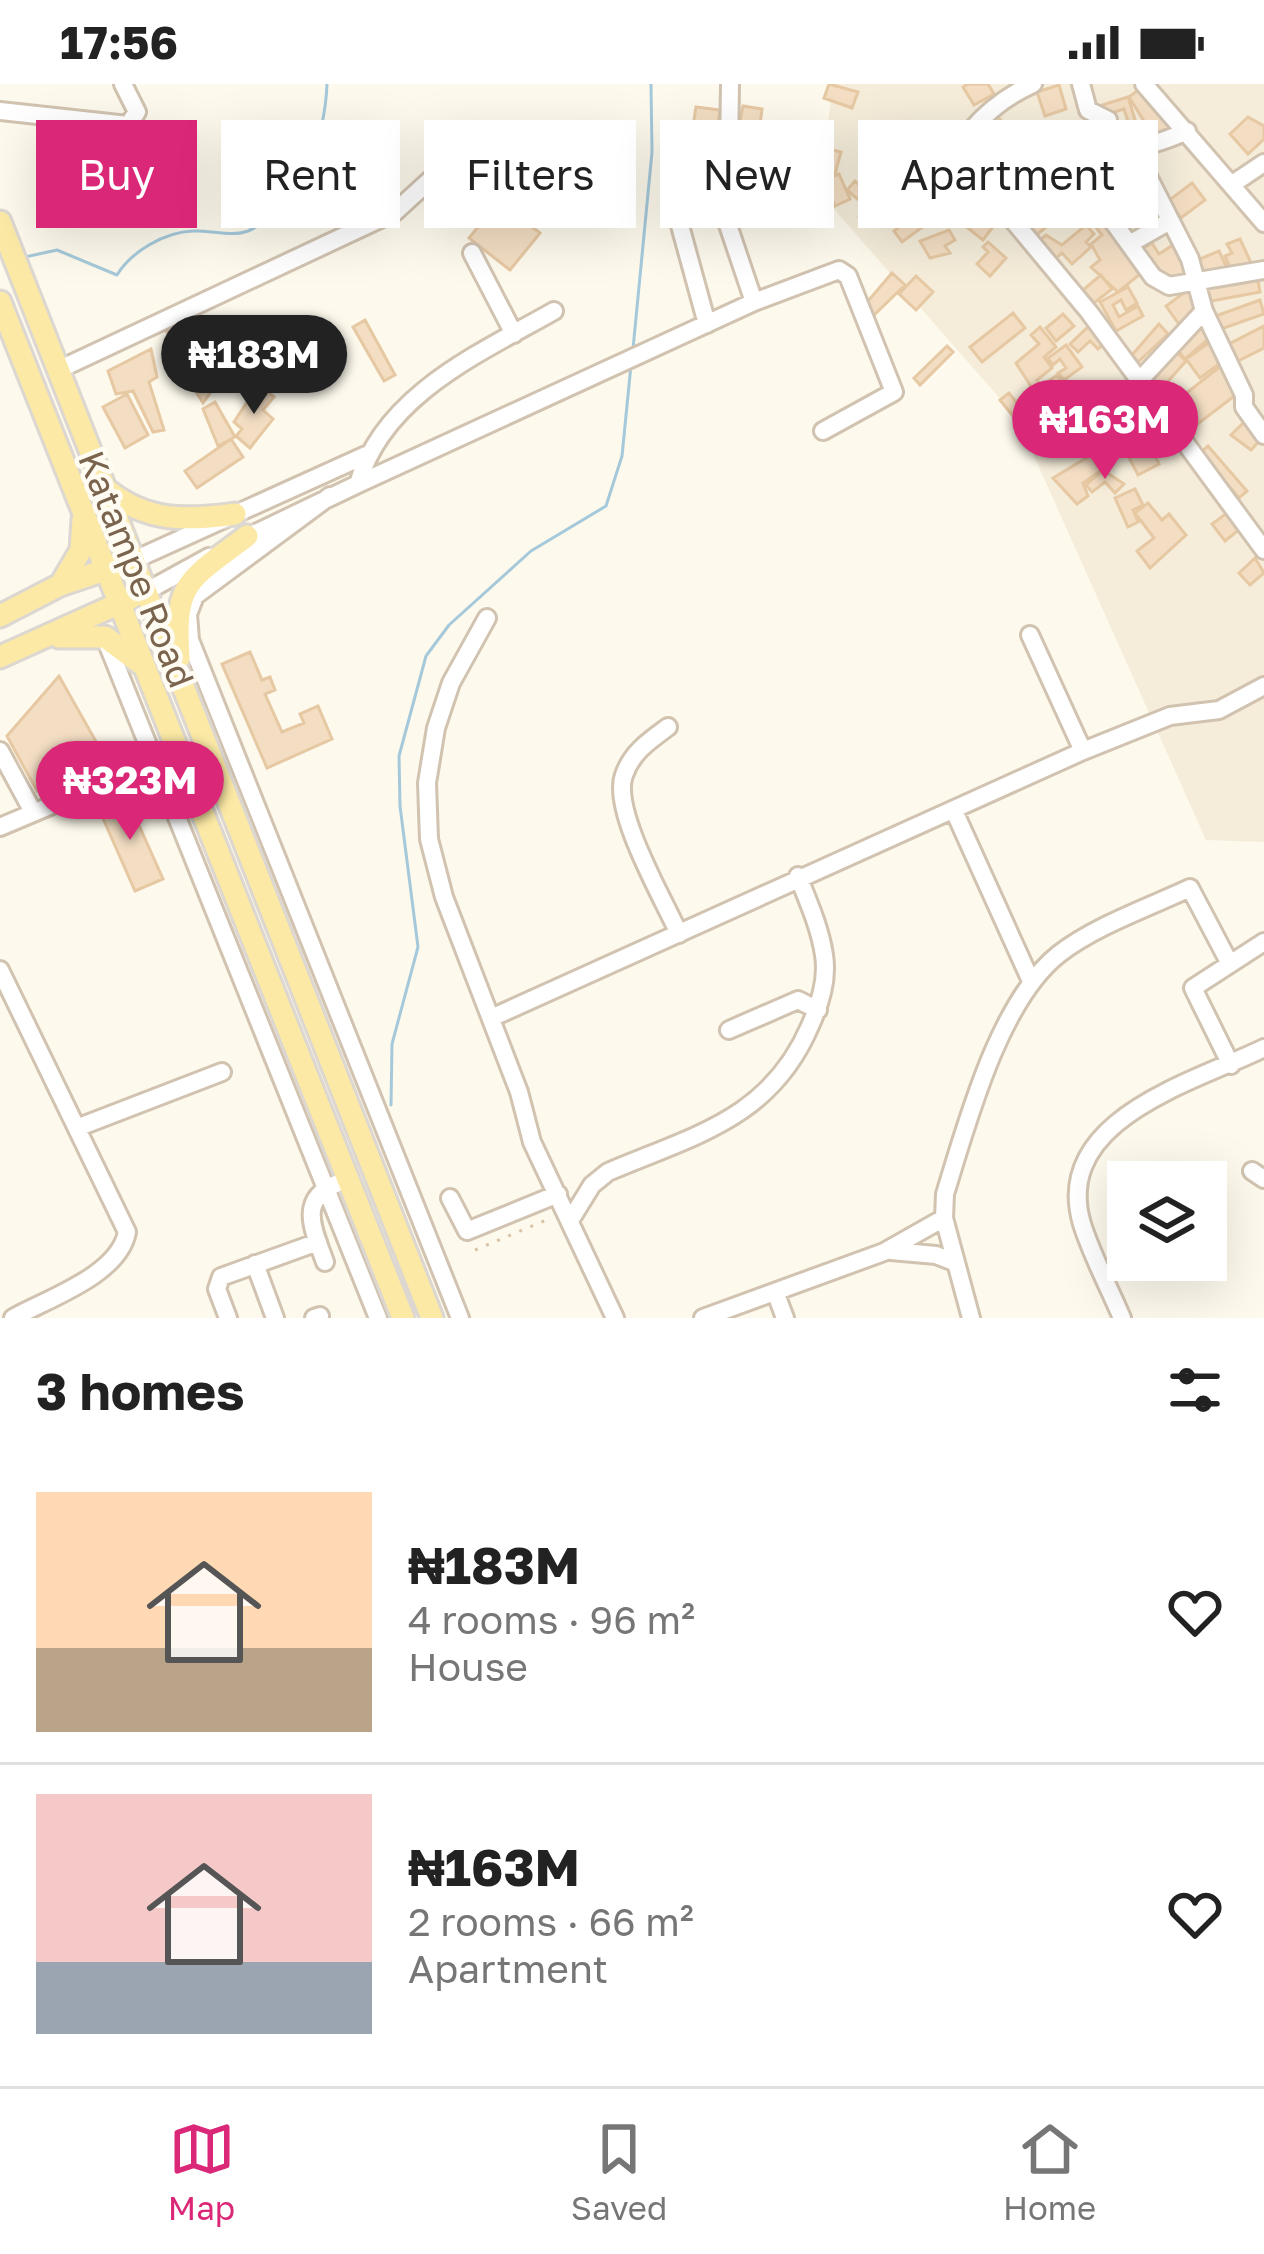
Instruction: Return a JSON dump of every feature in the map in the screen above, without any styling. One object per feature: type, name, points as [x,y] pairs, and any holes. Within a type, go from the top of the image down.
[{"type":"main road","name":"Katampe Road","points":[[0,222],[432,1318]]},
{"type":"main road","name":"Katampe Road","points":[[0,302],[148,670],[338,1184],[404,1318]]},
{"type":"main road","points":[[105,489],[133,511],[155,517],[235,514]]},
{"type":"main road","points":[[60,586],[81,550],[84,513]]},
{"type":"main road","points":[[181,677],[176,609],[185,586],[247,536]]},
{"type":"main road","points":[[0,616],[60,586],[134,560]]},
{"type":"main road","points":[[0,657],[147,591]]},
{"type":"main road","points":[[29,643],[105,637],[148,670]]},
{"type":"street","points":[[0,111],[128,125],[136,112],[123,84]]},
{"type":"street","points":[[730,84],[728,225],[754,302]]},
{"type":"street","points":[[1034,84],[998,105],[969,133],[961,147],[963,160],[1139,381],[1264,550]]},
{"type":"street","points":[[1081,84],[1088,110],[1108,120]]},
{"type":"street","points":[[1144,84],[1234,183],[1264,224]]},
{"type":"street","points":[[1158,139],[1186,131]]},
{"type":"street","points":[[1234,183],[1264,163]]},
{"type":"street","points":[[58,370],[395,212],[424,185]]},
{"type":"street","points":[[1158,197],[1199,285],[1204,311],[1244,407],[1264,435]]},
{"type":"street","points":[[1131,243],[1170,221]]},
{"type":"street","points":[[681,228],[707,324]]},
{"type":"street","points":[[1119,228],[1163,283],[1199,285],[1264,270]]},
{"type":"street","points":[[472,253],[514,334]]},
{"type":"street","points":[[147,591],[330,496],[754,302],[839,269],[848,275],[894,392],[824,431]]},
{"type":"street","points":[[358,484],[366,455],[408,404],[449,370],[554,311]]},
{"type":"street","points":[[1139,381],[1204,311]]},
{"type":"street","points":[[134,560],[366,455]]},
{"type":"street","points":[[330,496],[195,596],[188,614],[190,640],[460,1318]]},
{"type":"street","points":[[487,618],[451,682],[427,783],[429,838],[444,897],[532,1142],[616,1318]]},
{"type":"street","points":[[1030,635],[1083,751]]},
{"type":"street","points":[[105,637],[338,1184],[378,1318]]},
{"type":"street","points":[[491,1018],[798,876],[955,813],[1083,751],[1170,716],[1219,710],[1264,686]]},
{"type":"street","points":[[668,727],[638,748],[622,778],[622,807],[679,934]]},
{"type":"street","points":[[0,752],[33,812]]},
{"type":"street","points":[[0,826],[114,778]]},
{"type":"street","points":[[955,813],[1031,981]]},
{"type":"street","points":[[568,1216],[608,1172],[729,1119],[764,1097],[784,1077],[818,1010],[824,955],[798,876]]},
{"type":"street","points":[[970,1318],[944,1218],[946,1194],[965,1131],[1031,981],[1093,930],[1154,909],[1190,888],[1230,964]]},
{"type":"street","points":[[1231,1065],[1193,988],[1264,942]]},
{"type":"street","points":[[0,970],[118,1204],[127,1232],[123,1250],[109,1264],[13,1318]]},
{"type":"street","points":[[729,1030],[798,1000],[818,1010]]},
{"type":"street","points":[[1122,1318],[1081,1220],[1084,1163],[1102,1132],[1139,1107],[1264,1048]]},
{"type":"street","points":[[79,1127],[223,1072]]},
{"type":"street","points":[[325,1262],[311,1206],[338,1184]]},
{"type":"street","points":[[450,1198],[467,1231],[558,1194]]},
{"type":"street","points":[[703,1318],[884,1252],[944,1218]]},
{"type":"street","points":[[229,1318],[217,1283],[318,1242]]},
{"type":"street","points":[[884,1252],[910,1250],[954,1262]]},
{"type":"street","points":[[255,1264],[275,1318]]},
{"type":"street","points":[[776,1294],[785,1318]]},
{"type":"path","points":[[476,1250],[568,1216]]},
{"type":"shaded area","points":[[833,84],[1264,84],[1264,842],[1206,840],[1017,418],[834,209],[834,120],[828,120]]},
{"type":"building","points":[[829,84],[858,92],[852,108],[824,98]]},
{"type":"building","points":[[988,84],[994,94],[974,105],[963,87]]},
{"type":"building","points":[[1059,85],[1066,109],[1045,116],[1037,92]]},
{"type":"building","points":[[1145,85],[1178,130],[1168,137],[1164,130],[1158,134],[1158,120],[1143,120],[1129,97]]},
{"type":"building","points":[[1128,97],[1135,120],[1127,120],[1124,109],[1102,116],[1099,106]]},
{"type":"building","points":[[743,106],[762,109],[761,120],[740,120]]},
{"type":"building","points":[[696,107],[720,110],[718,120],[694,120]]},
{"type":"building","points":[[1248,117],[1264,126],[1264,139],[1248,154],[1230,134]]},
{"type":"building","points":[[834,150],[841,152],[834,174]]},
{"type":"building","points":[[839,174],[850,199],[835,206],[834,204],[834,176]]},
{"type":"building","points":[[855,181],[858,199],[847,190]]},
{"type":"building","points":[[1192,183],[1205,200],[1181,218],[1168,201]]},
{"type":"building","points":[[477,228],[534,228],[540,233],[510,270],[469,238]]},
{"type":"building","points":[[898,228],[921,228],[902,242],[894,231]]},
{"type":"building","points":[[968,228],[992,228],[983,240]]},
{"type":"building","points":[[1021,228],[1045,228],[1030,240]]},
{"type":"building","points":[[1082,228],[1094,234],[1086,242],[1091,247],[1072,264],[1062,253],[1054,260],[1038,242],[1046,235],[1062,245]]},
{"type":"building","points":[[1097,228],[1111,228],[1145,270],[1118,292],[1091,267],[1100,260],[1091,244],[1102,235]]},
{"type":"building","points":[[949,230],[955,240],[945,246],[950,253],[930,258],[920,241]]},
{"type":"building","points":[[1240,239],[1252,265],[1233,274],[1225,256],[1232,253],[1227,244]]},
{"type":"building","points":[[1179,241],[1194,273],[1173,286],[1142,249],[1152,243],[1159,254]]},
{"type":"building","points":[[988,242],[1006,258],[990,276],[977,264],[988,252],[983,247]]},
{"type":"building","points":[[1219,251],[1227,268],[1202,278],[1195,261]]},
{"type":"building","points":[[892,273],[905,285],[872,317],[862,308]]},
{"type":"building","points":[[1101,275],[1112,289],[1094,303],[1083,290]]},
{"type":"building","points":[[1257,275],[1260,292],[1206,302],[1203,286]]},
{"type":"building","points":[[916,276],[933,292],[916,310],[899,294]]},
{"type":"building","points":[[1128,287],[1137,303],[1126,310],[1121,300],[1113,305],[1119,317],[1138,306],[1143,316],[1116,331],[1100,302]]},
{"type":"building","points":[[1188,290],[1203,311],[1181,327],[1166,306]]},
{"type":"building","points":[[1260,300],[1264,314],[1218,330],[1213,317]]},
{"type":"building","points":[[1013,313],[1025,328],[982,362],[970,347]]},
{"type":"building","points":[[1063,314],[1074,326],[1056,341],[1046,328]]},
{"type":"building","points":[[365,320],[395,375],[384,381],[353,327]]},
{"type":"building","points":[[1200,322],[1212,336],[1185,359],[1173,345]]},
{"type":"building","points":[[183,323],[199,350],[190,355],[180,339],[174,343],[167,332]]},
{"type":"building","points":[[1159,324],[1168,334],[1138,362],[1132,355]]},
{"type":"building","points":[[1090,325],[1106,342],[1098,349],[1090,341],[1078,352],[1070,344]]},
{"type":"building","points":[[1264,326],[1264,348],[1232,364],[1225,346]]},
{"type":"building","points":[[1040,327],[1056,347],[1044,357],[1052,368],[1037,380],[1046,391],[1031,403],[1042,417],[1025,431],[1000,400],[1009,393],[1016,402],[1032,388],[1016,363],[1039,344],[1031,335]]},
{"type":"building","points":[[1213,340],[1226,359],[1200,378],[1186,359]]},
{"type":"building","points":[[1066,345],[1082,367],[1064,380],[1058,373],[1066,368],[1060,359],[1053,365],[1048,358]]},
{"type":"building","points":[[947,346],[953,352],[920,385],[914,378]]},
{"type":"building","points":[[1172,348],[1186,361],[1162,388],[1148,376]]},
{"type":"building","points":[[151,349],[157,377],[149,382],[164,430],[153,432],[133,391],[116,394],[108,371]]},
{"type":"building","points":[[196,356],[215,386],[203,403],[180,366]]},
{"type":"building","points":[[1222,365],[1241,391],[1187,432],[1169,407]]},
{"type":"building","points":[[1057,375],[1076,401],[1048,421],[1041,412],[1055,401],[1043,385]]},
{"type":"building","points":[[259,384],[274,397],[263,410],[273,419],[250,448],[236,436],[242,429],[234,422]]},
{"type":"building","points":[[127,394],[148,435],[125,448],[103,407]]},
{"type":"building","points":[[215,402],[235,437],[218,446],[203,409]]},
{"type":"building","points":[[1100,402],[1122,431],[1107,441],[1086,413]]},
{"type":"building","points":[[1077,403],[1087,418],[1057,437],[1047,423]]},
{"type":"building","points":[[1246,420],[1263,437],[1251,450],[1231,435]]},
{"type":"building","points":[[1075,427],[1085,440],[1064,455],[1055,442]]},
{"type":"building","points":[[1150,427],[1154,437],[1148,441],[1159,464],[1138,475],[1121,442]]},
{"type":"building","points":[[231,439],[243,457],[197,488],[185,471]]},
{"type":"building","points":[[1208,446],[1247,491],[1239,498],[1200,453]]},
{"type":"building","points":[[1096,452],[1106,467],[1083,483],[1088,496],[1077,504],[1053,478]]},
{"type":"building","points":[[1103,470],[1124,484],[1115,493],[1105,482],[1092,492],[1086,485]]},
{"type":"building","points":[[1135,489],[1143,505],[1133,510],[1138,522],[1128,527],[1115,498]]},
{"type":"building","points":[[1148,503],[1162,520],[1169,514],[1186,535],[1150,568],[1137,551],[1154,538],[1135,513]]},
{"type":"building","points":[[1227,513],[1240,529],[1225,541],[1212,524]]},
{"type":"building","points":[[1255,558],[1264,573],[1250,585],[1239,573]]},
{"type":"building","points":[[250,652],[262,680],[270,677],[275,690],[265,694],[282,732],[304,723],[300,714],[318,706],[332,739],[267,768],[222,664]]},
{"type":"building","points":[[59,676],[103,754],[37,791],[7,736]]},
{"type":"building","points":[[125,794],[163,879],[135,891],[98,807]]},
{"type":"waterway","points":[[25,257],[57,250],[117,275],[140,251],[171,235],[248,231],[282,206],[307,169],[321,126],[327,84]]},
{"type":"waterway","points":[[633,349],[652,152],[651,84]]},
{"type":"waterway","points":[[391,1105],[392,1044],[418,947],[400,806],[399,756],[426,656],[449,625],[531,551],[606,506],[622,456],[631,365]]}]
